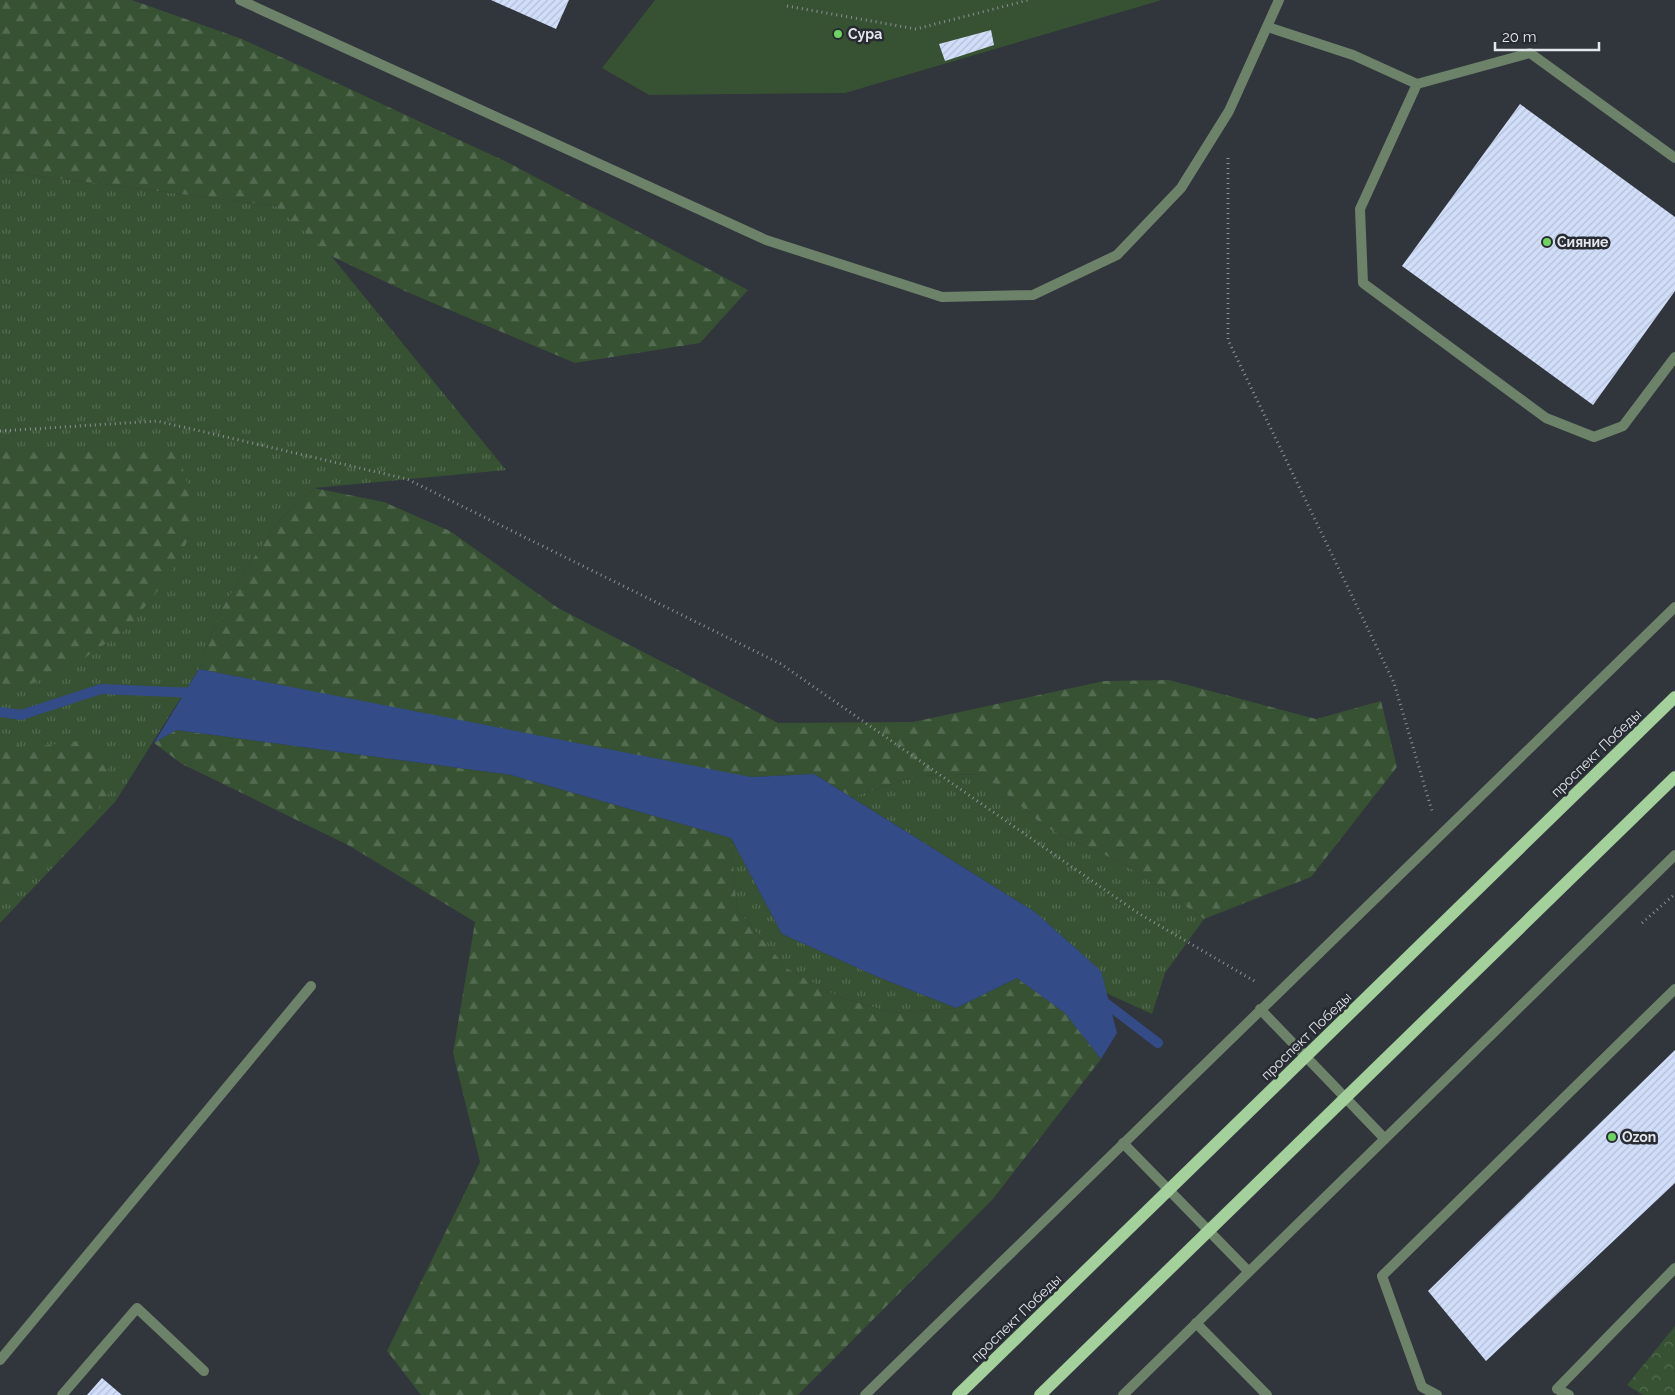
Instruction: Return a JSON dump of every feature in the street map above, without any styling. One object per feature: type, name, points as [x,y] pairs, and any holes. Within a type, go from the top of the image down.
[{"type":"main road","name":"проспект Победы","points":[[958,1395],[1675,697]]},
{"type":"main road","points":[[1040,1395],[1675,777]]},
{"type":"street","points":[[240,0],[766,240],[942,297],[1033,295],[1117,255],[1181,188],[1229,111],[1279,0]]},
{"type":"street","points":[[1268,27],[1353,55],[1417,84],[1530,52],[1675,158]]},
{"type":"street","points":[[1417,84],[1360,210],[1363,283],[1546,418],[1594,437],[1623,426],[1675,357]]},
{"type":"street","points":[[865,1395],[1675,607]]},
{"type":"street","points":[[1124,1395],[1675,855]]},
{"type":"street","points":[[0,1360],[311,986]]},
{"type":"street","points":[[1437,1395],[1422,1388],[1382,1276],[1675,990]]},
{"type":"street","points":[[1260,1009],[1385,1140]]},
{"type":"street","points":[[1123,1143],[1249,1272]]},
{"type":"street","points":[[1568,1395],[1557,1389],[1675,1268]]},
{"type":"street","points":[[62,1395],[137,1308],[204,1371]]},
{"type":"street","points":[[1196,1324],[1267,1395]]},
{"type":"path","points":[[787,6],[916,29],[1028,0]]},
{"type":"path","points":[[1229,111],[1228,340],[1394,683],[1434,819]]},
{"type":"path","points":[[0,431],[158,421],[407,479],[781,664],[1138,913],[1261,985]]},
{"type":"green space","points":[[0,0],[132,0],[242,39],[509,163],[748,290],[700,343],[575,363],[407,292],[331,256],[276,206],[0,171]]},
{"type":"green space","name":"Сура","points":[[655,0],[1162,0],[845,93],[649,95],[602,68]]},
{"type":"green space","points":[[0,171],[292,208],[506,470],[314,488],[279,521],[246,569],[218,615],[199,669],[115,802],[0,923]]},
{"type":"green space","points":[[37,446],[177,450],[189,489],[195,527],[167,579],[128,628],[76,664],[15,691],[0,690],[0,451]]},
{"type":"green space","points":[[314,488],[384,502],[450,531],[558,608],[778,723],[913,722],[1104,681],[1169,680],[1316,719],[1381,701],[1397,767],[1311,877],[1204,919],[1126,865],[1045,827],[984,774],[918,776],[851,797],[814,774],[752,777],[691,768],[199,669],[218,615],[246,569],[279,521]]},
{"type":"green space","points":[[176,730],[511,775],[731,838],[737,910],[788,969],[839,997],[893,1013],[956,1008],[1017,978],[1066,1013],[1101,1059],[993,1199],[798,1395],[421,1395],[387,1351],[480,1162],[453,1053],[475,922],[348,845],[182,764],[154,743]]},
{"type":"green space","points":[[84,740],[107,760],[111,790],[91,819],[37,875],[0,899],[0,741],[29,748]]},
{"type":"green space","points":[[984,774],[1045,827],[1126,865],[1204,919],[1165,973],[1152,1014],[1106,993],[1100,971],[1035,912],[851,797],[918,776]]},
{"type":"green space","points":[[731,838],[782,934],[878,977],[956,1008],[893,1013],[839,997],[788,969],[737,910]]},
{"type":"green space","points":[[1675,1326],[1675,1395],[1643,1395],[1627,1385]]},
{"type":"water","points":[[199,669],[751,777],[814,774],[1035,912],[1101,971],[1117,1033],[1101,1059],[1065,1013],[1017,978],[956,1008],[878,977],[782,934],[731,838],[511,775],[176,730],[154,743]]},
{"type":"building","points":[[491,0],[569,0],[556,29]]},
{"type":"building","points":[[991,30],[994,45],[945,61],[939,44]]},
{"type":"building","name":"Сияние","points":[[1520,104],[1675,217],[1675,291],[1593,405],[1402,266]]},
{"type":"building","points":[[1675,1050],[1675,1183],[1486,1361],[1428,1291]]},
{"type":"building","points":[[102,1378],[122,1395],[87,1395]]},
{"type":"waterway","points":[[0,712],[21,715],[101,689],[197,693]]},
{"type":"waterway","points":[[1099,998],[1158,1043]]},
{"type":"place","name":"Сура","points":[[838,34]]},
{"type":"place","name":"Сияние","points":[[1547,242]]},
{"type":"place","name":"Ozon","points":[[1612,1137]]}]
